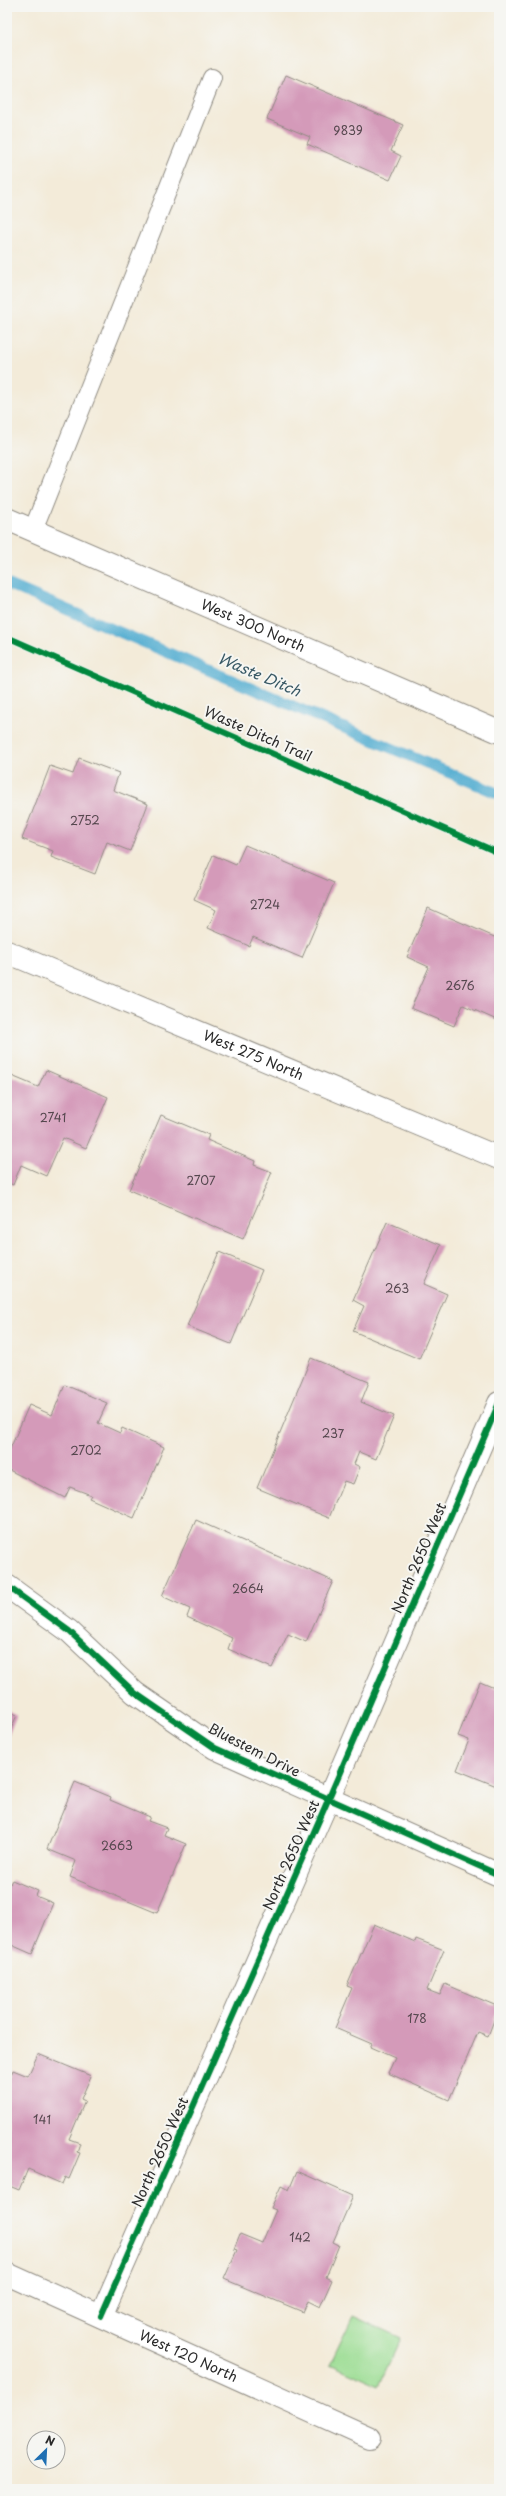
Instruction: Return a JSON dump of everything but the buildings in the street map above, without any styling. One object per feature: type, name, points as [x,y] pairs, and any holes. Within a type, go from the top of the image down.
[{"type":"street","name":"West 300 North","points":[[7,519],[499,732]]},
{"type":"street","name":"West 275 North","points":[[7,952],[499,1158]]},
{"type":"street","name":"North 2650 West","points":[[101,2316],[328,1800],[499,1403]]},
{"type":"street","name":"Bluestem Drive","points":[[7,1586],[69,1631],[135,1693],[215,1748],[499,1876]]},
{"type":"street","name":"West 120 North","points":[[7,2274],[370,2438]]},
{"type":"lane","points":[[33,530],[212,78]]},
{"type":"green space","points":[[353,2316],[401,2338],[379,2386],[330,2364]]},
{"type":"waterway","name":"Waste Ditch","points":[[7,584],[499,794]]},
{"type":"cycle path","name":"Waste Ditch Trail","points":[[7,637],[499,853]]},
{"type":"cycle path","points":[[101,2316],[328,1800],[499,1403]]},
{"type":"cycle path","points":[[7,1586],[69,1631],[135,1693],[215,1748],[499,1875]]}]
